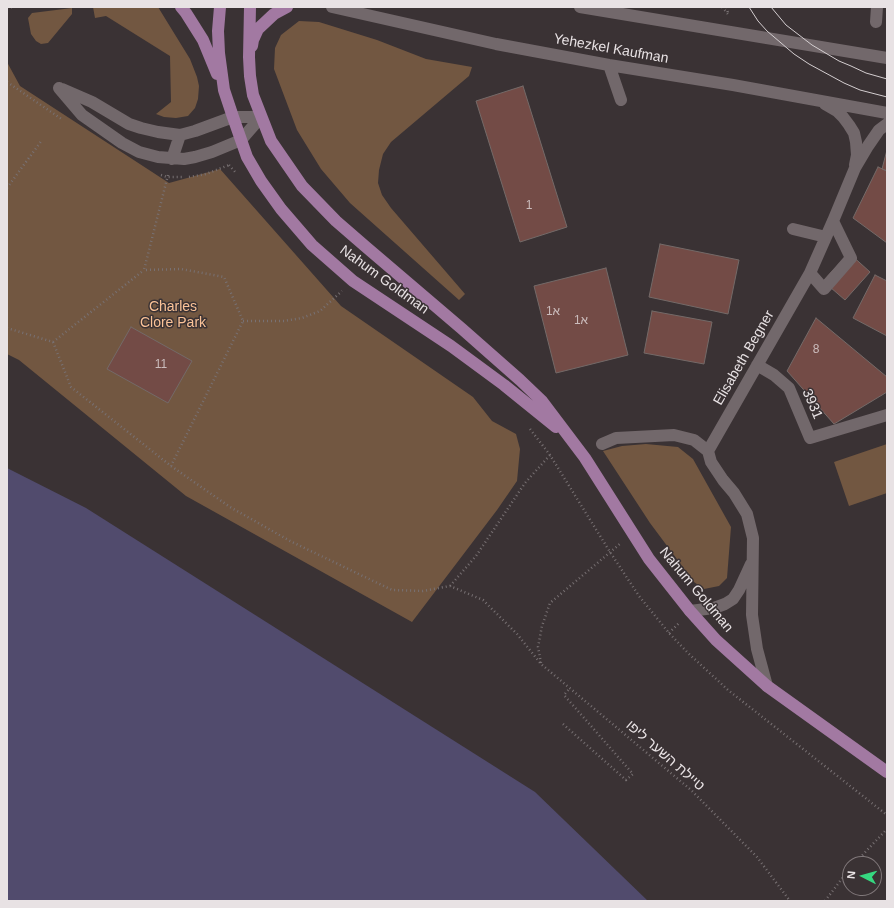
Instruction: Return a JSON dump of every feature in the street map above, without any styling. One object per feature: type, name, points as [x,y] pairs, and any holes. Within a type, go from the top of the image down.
[{"type":"main road","points":[[181,7],[203,40],[224,90]]},
{"type":"main road","name":"Nahum Goldman","points":[[220,7],[218,31],[219,53],[224,90],[247,157],[261,181],[281,209],[312,245],[353,280],[451,346],[504,385],[572,440]]},
{"type":"main road","name":"Nahum Goldman","points":[[250,7],[249,57],[253,95],[271,141],[302,186],[336,221],[520,380],[542,401],[585,458],[649,559],[690,611],[716,640],[767,686],[887,772]]},
{"type":"main road","points":[[249,57],[253,40],[258,29],[274,14],[287,7]]},
{"type":"street","name":"Yehezkel Kaufman","points":[[332,7],[496,44],[887,113]]},
{"type":"street","points":[[580,7],[887,58]]},
{"type":"street","points":[[876,22],[877,7]]},
{"type":"street","points":[[609,65],[621,100]]},
{"type":"street","points":[[59,88],[92,102],[129,124],[158,132],[180,135],[233,117],[261,117],[241,140],[212,152],[184,159],[158,157],[139,152],[122,143],[82,115],[59,88]]},
{"type":"street","name":"Elisabeth Begner","points":[[818,101],[837,111],[854,133],[857,155],[855,168]]},
{"type":"street","name":"Elisabeth Begner","points":[[708,452],[810,273],[855,168],[879,130],[887,124]]},
{"type":"street","points":[[172,158],[180,135]]},
{"type":"street","points":[[810,273],[824,290],[851,258],[833,221]]},
{"type":"street","points":[[793,229],[826,237]]},
{"type":"street","name":"3931","points":[[757,365],[774,375],[789,388],[810,438],[887,415]]},
{"type":"street","points":[[602,444],[616,438],[674,435],[694,440],[708,452],[711,462],[734,493],[747,514],[753,538],[752,616],[757,649],[767,686]]},
{"type":"street","points":[[690,611],[714,608],[733,599],[739,590],[753,560]]},
{"type":"path","points":[[7,8],[12,7]]},
{"type":"path","points":[[722,7],[728,15],[727,7]]},
{"type":"path","points":[[7,188],[42,140]]},
{"type":"path","points":[[144,270],[172,158]]},
{"type":"path","points":[[229,165],[238,176]]},
{"type":"path","points":[[53,342],[144,270],[181,269],[224,277],[243,321],[171,466]]},
{"type":"path","points":[[243,321],[284,321],[302,318],[320,311],[353,280]]},
{"type":"path","points":[[339,293],[346,297]]},
{"type":"path","points":[[7,328],[53,342]]},
{"type":"path","points":[[53,342],[71,387],[171,466],[230,508],[290,541],[392,590],[423,591],[450,586],[476,556],[525,483],[550,455]]},
{"type":"path","points":[[529,428],[550,455],[639,596],[669,633],[728,690],[887,815]]},
{"type":"path","points":[[541,664],[538,647],[542,626],[550,603],[633,532]]},
{"type":"path","name":"טיילת השער ליפו","points":[[450,586],[482,600],[517,634],[541,664],[691,790],[757,857],[790,901]]},
{"type":"path","points":[[563,724],[626,780],[633,774],[564,695],[570,688]]},
{"type":"path","points":[[862,856],[887,829]]},
{"type":"path","points":[[825,901],[842,879]]},
{"type":"green space","points":[[93,7],[158,7],[190,59],[197,77],[199,86],[198,99],[195,108],[188,116],[176,118],[164,117],[156,114],[171,102],[170,56],[106,16],[95,18]]},
{"type":"green space","points":[[72,8],[72,14],[48,43],[41,44],[36,41],[31,34],[28,18],[32,13]]},
{"type":"green space","points":[[299,21],[319,22],[377,40],[426,59],[472,67],[469,76],[391,142],[383,154],[379,170],[378,183],[382,195],[391,208],[465,294],[459,300],[350,203],[321,169],[297,130],[274,69],[275,48],[281,35]]},
{"type":"green space","name":"Charles Clore Park","points":[[7,62],[20,86],[169,183],[220,169],[341,306],[473,397],[492,421],[516,434],[520,449],[517,481],[497,510],[412,622],[186,496],[19,360],[7,354]]},
{"type":"green space","points":[[646,444],[678,447],[693,459],[731,527],[727,578],[719,586],[704,589],[694,582],[650,523],[603,451],[622,446]]},
{"type":"green space","points":[[887,444],[887,493],[849,506],[834,462]]},
{"type":"shaded area","points":[[7,468],[86,508],[535,792],[648,901],[7,901]]},
{"type":"building","points":[[523,86],[567,227],[520,242],[476,101]]},
{"type":"building","points":[[887,150],[887,171],[882,169]]},
{"type":"building","points":[[878,167],[887,171],[887,243],[853,218]]},
{"type":"building","points":[[660,244],[739,260],[728,314],[649,297]]},
{"type":"building","points":[[849,253],[870,272],[845,300],[823,281]]},
{"type":"building","points":[[606,268],[628,355],[556,373],[534,286]]},
{"type":"building","points":[[875,275],[887,281],[887,336],[853,318]]},
{"type":"building","points":[[652,311],[712,322],[704,364],[644,353]]},
{"type":"building","points":[[816,318],[887,377],[887,392],[834,424],[787,371]]},
{"type":"building","points":[[131,327],[192,361],[168,403],[107,369]]},
{"type":"tram line","points":[[749,7],[767,31],[794,54],[809,64],[860,90],[887,97]]},
{"type":"tram line","points":[[771,7],[786,25],[812,45],[839,61],[866,73],[887,79]]}]
